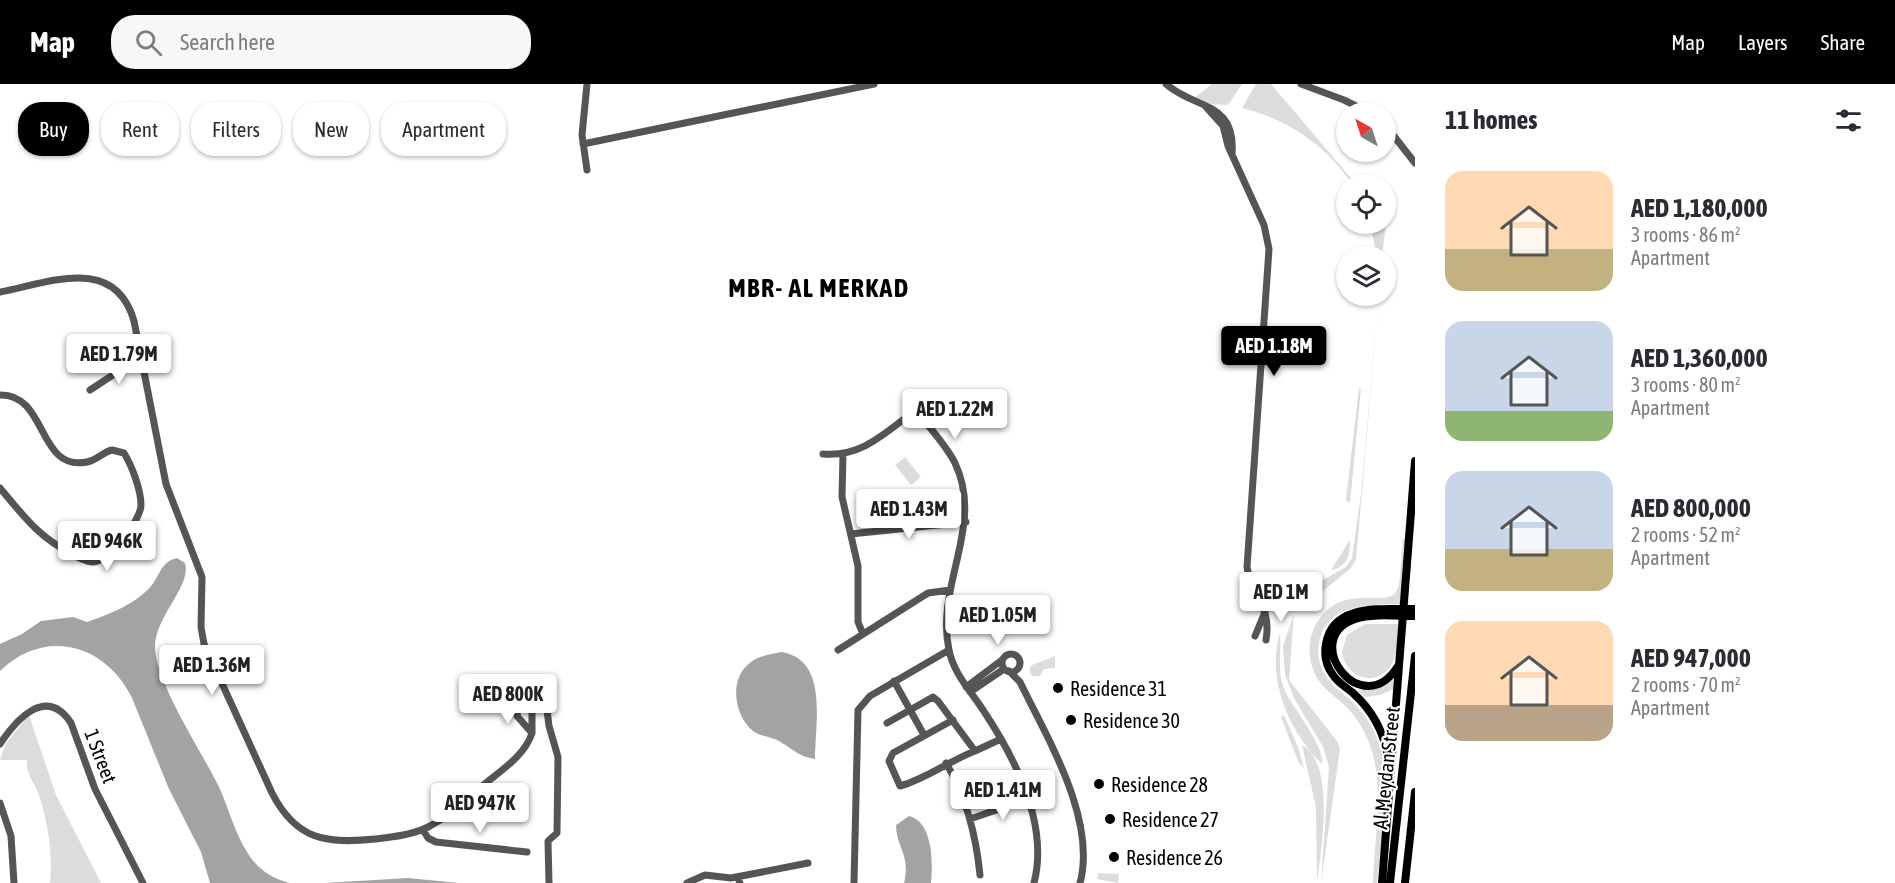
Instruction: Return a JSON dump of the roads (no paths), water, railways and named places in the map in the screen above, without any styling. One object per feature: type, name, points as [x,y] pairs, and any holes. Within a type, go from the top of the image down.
[{"type":"main road","points":[[1382,883],[1415,461]]},
{"type":"main road","points":[[1390,770],[1383,738],[1373,717],[1341,679],[1328,668],[1325,652],[1328,637],[1340,620],[1358,611],[1415,609]]},
{"type":"main road","points":[[1341,679],[1332,654],[1336,636],[1344,626],[1359,618],[1415,616]]},
{"type":"main road","name":"Al Meydan Street","points":[[1390,883],[1415,656]]},
{"type":"main road","points":[[1341,679],[1360,684],[1374,684],[1386,679],[1398,666]]},
{"type":"main road","name":"Al Meydan Street","points":[[1405,883],[1415,792]]},
{"type":"street","points":[[587,84],[583,144],[587,170]]},
{"type":"street","points":[[583,144],[874,84]]},
{"type":"street","points":[[1166,84],[1180,95],[1206,107],[1223,126],[1232,154],[1260,215],[1269,249],[1247,567],[1269,622],[1266,640]]},
{"type":"street","points":[[1301,84],[1348,102]]},
{"type":"street","points":[[1396,139],[1415,163]]},
{"type":"street","points":[[0,292],[73,277],[102,282],[121,296],[130,310],[166,483],[200,570],[203,590],[201,627],[204,644],[278,804],[300,829],[324,839],[372,839],[423,830],[460,806],[524,749],[532,733],[531,707],[537,700],[546,702],[549,726],[558,757],[557,833],[548,842],[549,883]]},
{"type":"street","points":[[90,390],[119,371],[142,362]]},
{"type":"street","points":[[0,395],[14,397],[26,404],[50,447],[65,458],[87,462],[109,450],[124,453],[140,496],[141,510],[108,557],[92,562],[59,547],[42,536],[19,513],[0,488]]},
{"type":"street","points":[[823,454],[843,454],[872,443],[908,416],[920,416],[948,451],[958,471],[965,494],[966,522],[950,590],[946,622],[949,650],[957,674],[1001,739],[1028,799],[1038,844],[1034,883]]},
{"type":"street","points":[[843,454],[842,497],[858,573],[858,622],[863,634]]},
{"type":"street","points":[[851,534],[966,522]]},
{"type":"street","points":[[838,650],[928,593],[950,590]]},
{"type":"street","points":[[1255,636],[1265,612]]},
{"type":"street","points":[[854,883],[856,716],[865,700],[949,650]]},
{"type":"street","points":[[968,689],[1007,655],[1018,658],[1020,682],[1077,811],[1083,841],[1080,883]]},
{"type":"street","points":[[1002,660],[1007,670],[1020,682]]},
{"type":"street","points":[[983,678],[1019,666]]},
{"type":"street","points":[[894,681],[924,735]]},
{"type":"street","points":[[887,723],[933,697],[975,751]]},
{"type":"street","points":[[531,707],[521,706],[516,714],[532,733]]},
{"type":"street","name":"1 Street","points":[[0,744],[17,721],[31,710],[48,708],[65,716],[71,723],[101,802],[143,883]]},
{"type":"street","points":[[953,720],[893,753],[889,761],[900,786],[911,783],[946,763],[1001,739]]},
{"type":"street","points":[[946,763],[958,786],[970,819],[980,875]]},
{"type":"street","points":[[970,819],[1028,799]]},
{"type":"street","points":[[0,803],[11,836],[14,883]]},
{"type":"street","points":[[423,830],[428,838],[436,842],[527,852]]},
{"type":"street","points":[[687,883],[705,875],[731,878],[808,863]]},
{"type":"place","name":"Residence 31","points":[[1058,688]]},
{"type":"place","name":"Residence 30","points":[[1071,720]]},
{"type":"place","name":"Residence 28","points":[[1099,784]]},
{"type":"place","name":"Residence 27","points":[[1110,819]]},
{"type":"place","name":"Residence 26","points":[[1114,857]]},
{"type":"district","name":"MBR- AL MERKAD","points":[[819,288]]}]
